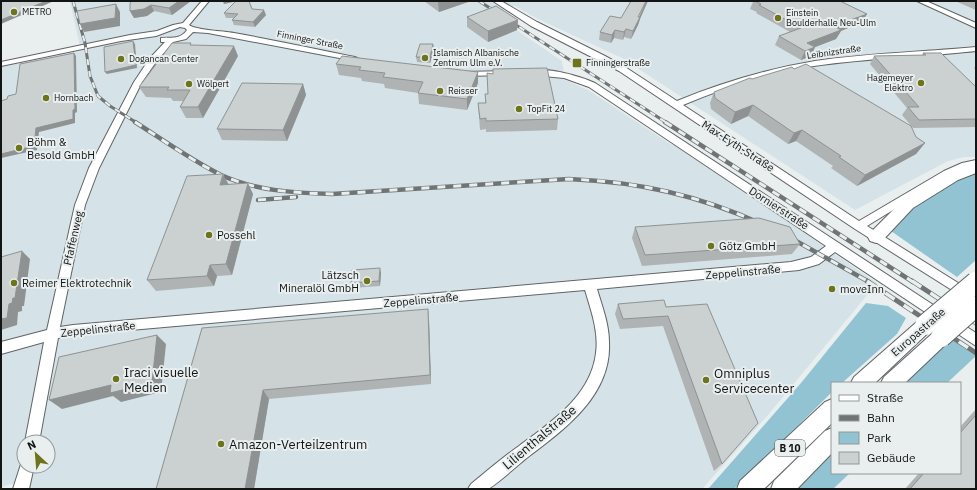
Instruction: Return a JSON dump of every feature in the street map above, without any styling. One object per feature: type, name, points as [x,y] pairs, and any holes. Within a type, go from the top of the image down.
[{"type":"highway","points":[[876,237],[908,204],[954,177],[976,168]]},
{"type":"highway","name":"Europastraße","points":[[862,382],[925,325],[976,282]]},
{"type":"highway","name":"Europastraße","points":[[892,382],[976,306]]},
{"type":"highway","name":"B 10","points":[[748,489],[831,410]]},
{"type":"highway","name":"B 10","points":[[782,489],[831,439]]},
{"type":"street","points":[[186,29],[197,11],[206,1]]},
{"type":"street","name":"Max-Eyth-Straße","points":[[496,1],[534,24],[602,58],[676,105],[858,226],[976,299]]},
{"type":"street","points":[[920,1],[976,26]]},
{"type":"street","name":"Finninger Straße","points":[[1,64],[162,32],[170,27],[225,35],[361,60]]},
{"type":"street","name":"Finninger Straße","points":[[169,40],[180,39],[186,29]]},
{"type":"street","points":[[162,32],[161,37],[169,40]]},
{"type":"street","name":"Pfaffenweg","points":[[33,434],[52,334],[80,206],[94,168],[138,82],[160,52],[168,45],[169,40]]},
{"type":"street","name":"Leibnizstraße","points":[[676,105],[740,81],[827,62],[976,49]]},
{"type":"street","name":"Dornierstraße","points":[[454,73],[554,73],[581,79],[600,89],[976,340]]},
{"type":"street","points":[[858,226],[947,173],[965,165],[976,163]]},
{"type":"street","name":"Zeppelinstraße","points":[[1,348],[52,334],[87,329],[590,286],[807,265],[818,261],[836,246]]},
{"type":"street","name":"Lilienthalstraße","points":[[476,489],[573,412],[597,380],[602,365],[604,350],[600,321],[590,286]]},
{"type":"street","points":[[21,489],[25,474]]},
{"type":"shaded area","points":[[70,1],[976,1],[976,157],[964,157],[948,161],[855,210],[622,58],[538,19],[515,6],[493,14],[562,61],[565,80],[588,90],[672,145],[675,144],[877,283],[768,415],[702,489],[27,489],[29,479],[1,487],[1,67],[81,51]]},
{"type":"green space","points":[[976,172],[976,260],[957,277],[891,231],[908,212],[922,201],[951,183]]},
{"type":"green space","points":[[866,303],[888,306],[906,318],[897,334],[843,382],[831,382],[831,393],[734,489],[708,489],[801,383]]},
{"type":"green space","points":[[947,336],[976,356],[948,382],[900,382]]},
{"type":"green space","points":[[831,450],[831,474],[849,474],[833,489],[793,489]]},
{"type":"building","name":"METRO","points":[[1,1],[46,1],[1,20]]},
{"type":"building","points":[[132,1],[179,1],[169,8],[151,5],[144,9],[130,11],[130,3]]},
{"type":"building","points":[[236,1],[249,1],[252,9],[264,10],[253,22],[232,20],[238,14],[224,13]]},
{"type":"building","points":[[631,1],[646,1],[633,31],[626,29],[624,32],[615,30],[612,35],[600,32],[610,16],[621,18]]},
{"type":"building","points":[[755,1],[840,1],[867,14],[834,26],[841,30],[807,43],[815,47],[805,51],[779,36],[801,28],[759,5],[761,4]]},
{"type":"building","points":[[116,4],[115,18],[80,24],[77,11]]},
{"type":"building","points":[[496,6],[518,20],[488,31],[467,17]]},
{"type":"building","name":"Dogancan Center","points":[[133,41],[136,65],[105,72],[104,47]]},
{"type":"building","name":"Wölpert","points":[[172,43],[234,46],[198,107],[180,107],[190,90],[167,90],[169,87],[139,87]]},
{"type":"building","points":[[420,44],[433,44],[430,57],[416,57]]},
{"type":"building","name":"Hornbach","points":[[74,53],[75,109],[73,110],[73,119],[36,128],[34,146],[1,154],[1,101],[7,99],[8,96],[16,94],[20,64]]},
{"type":"building","name":"Hagemeyer Elektro","points":[[923,53],[941,53],[976,87],[976,119],[919,120],[908,107],[919,107],[874,56],[926,55]]},
{"type":"building","points":[[342,56],[478,72],[467,99],[418,93],[423,82],[383,77],[385,73],[359,70],[361,67],[336,64]]},
{"type":"building","points":[[806,64],[911,126],[916,137],[925,143],[865,175],[839,157],[841,156],[802,130],[794,133],[753,105],[735,112],[715,98],[714,92],[750,78],[752,79],[792,67],[794,69]]},
{"type":"building","name":"TopFit 24","points":[[547,68],[558,119],[486,121],[486,118],[480,119],[478,103],[486,103],[485,94],[488,94],[487,73],[493,74],[493,69]]},
{"type":"building","name":"Wölpert","points":[[242,83],[303,84],[283,130],[217,129]]},
{"type":"building","name":"Possehl","points":[[223,174],[220,185],[248,183],[226,264],[210,265],[207,276],[147,280],[187,176]]},
{"type":"building","points":[[759,218],[790,227],[800,244],[645,255],[635,227]]},
{"type":"building","points":[[22,251],[15,298],[13,298],[12,303],[9,304],[7,318],[1,319],[1,257]]},
{"type":"building","points":[[380,268],[379,281],[351,283],[352,270]]},
{"type":"building","name":"Omniplus Servicecenter","points":[[664,300],[666,307],[707,304],[758,423],[722,464],[668,316],[623,319],[618,304]]},
{"type":"building","name":"Amazon-Verteilzentrum","points":[[428,309],[430,375],[263,390],[245,489],[156,489],[202,328]]},
{"type":"building","name":"Iraci visuelle Medien","points":[[157,335],[152,383],[110,393],[111,385],[49,400],[59,357]]},
{"type":"building","points":[[976,415],[976,489],[910,489],[923,474],[961,474],[961,432]]},
{"type":"railway","points":[[73,1],[85,43],[90,76],[98,96],[110,106],[137,123]]},
{"type":"railway","points":[[479,1],[667,123]]},
{"type":"railway","points":[[135,122],[221,175],[248,185],[262,188],[304,193],[332,194],[569,179],[620,183],[668,192],[714,205],[762,224]]},
{"type":"railway","points":[[665,122],[913,282]]},
{"type":"railway","points":[[258,200],[296,197]]},
{"type":"railway","points":[[789,237],[869,282]]},
{"type":"railway","points":[[867,281],[976,353]]},
{"type":"railway","points":[[912,281],[976,323]]},
{"type":"place","name":"METRO","points":[[14,12]]},
{"type":"place","name":"Einstein Boulderhalle Neu-Ulm","points":[[778,18]]},
{"type":"place","name":"Islamisch Albanische Zentrum Ulm e.V.","points":[[425,58]]},
{"type":"place","name":"Dogancan Center","points":[[121,59]]},
{"type":"place","name":"Finningerstraße","points":[[577,63]]},
{"type":"place","name":"Hagemeyer Elektro","points":[[921,83]]},
{"type":"place","name":"Wölpert","points":[[189,84]]},
{"type":"place","name":"Reisser","points":[[440,91]]},
{"type":"place","name":"Hornbach","points":[[46,98]]},
{"type":"place","name":"TopFit 24","points":[[519,109]]},
{"type":"place","name":"Böhm & Besold GmbH","points":[[19,148]]},
{"type":"place","name":"Possehl","points":[[209,235]]},
{"type":"place","name":"Götz GmbH","points":[[711,246]]},
{"type":"place","name":"Lätzsch Mineralöl GmbH","points":[[367,281]]},
{"type":"place","name":"Reimer Elektrotechnik","points":[[14,283]]},
{"type":"place","name":"moveInn","points":[[832,289]]},
{"type":"place","name":"Iraci visuelle Medien","points":[[116,379]]},
{"type":"place","name":"Omniplus Servicecenter","points":[[706,380]]},
{"type":"place","name":"Amazon-Verteilzentrum","points":[[221,444]]}]
